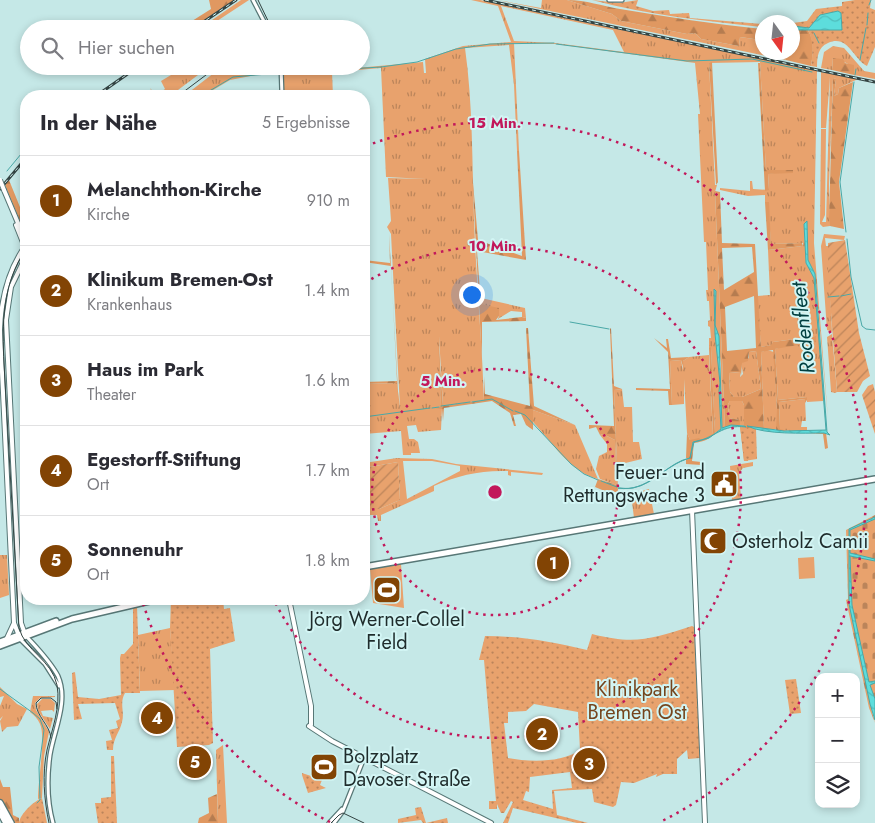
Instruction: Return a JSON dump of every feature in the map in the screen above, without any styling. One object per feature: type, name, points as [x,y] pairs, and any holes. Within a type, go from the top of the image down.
[{"type":"highway","points":[[0,804],[11,823]]},
{"type":"highway","points":[[0,812],[6,823]]},
{"type":"main road","points":[[0,180],[20,232]]},
{"type":"main road","points":[[7,638],[14,623],[0,330],[6,286],[12,269],[20,256]]},
{"type":"main road","points":[[20,268],[11,287],[6,315],[15,527],[22,635]]},
{"type":"main road","points":[[370,566],[875,479]]},
{"type":"main road","points":[[692,510],[705,823]]},
{"type":"main road","points":[[0,642],[7,638],[22,635],[72,618],[131,605]]},
{"type":"main road","points":[[290,605],[311,713],[310,725],[322,736],[491,823]]},
{"type":"main road","points":[[14,623],[22,635]]},
{"type":"main road","points":[[0,646],[22,635]]},
{"type":"street","points":[[253,0],[263,20]]},
{"type":"street","points":[[609,0],[622,0]]},
{"type":"street","points":[[281,75],[282,90]]},
{"type":"street","points":[[22,635],[61,688]]},
{"type":"street","points":[[22,635],[50,663],[58,676],[61,688],[60,711],[48,774],[53,823]]},
{"type":"street","points":[[334,823],[343,808],[364,758]]},
{"type":"street","points":[[330,823],[337,817]]},
{"type":"green space","points":[[209,0],[234,0],[204,20],[194,20],[211,9]]},
{"type":"green space","points":[[241,0],[249,0],[219,20],[212,20]]},
{"type":"green space","points":[[471,0],[480,0],[755,58],[755,60],[765,60],[817,71],[814,243],[828,419],[815,274],[808,260],[807,223],[804,224],[806,263],[814,278],[824,398],[823,401],[807,402],[807,397],[778,400],[775,349],[816,336],[773,342],[772,345],[761,347],[757,296],[770,295],[768,250],[803,246],[803,243],[771,244],[768,202],[765,202],[765,195],[748,196],[720,190],[720,188],[750,191],[750,181],[752,181],[753,189],[769,190],[768,174],[793,170],[766,170],[760,62],[709,63],[715,185],[717,185],[715,192],[725,427],[722,428],[721,364],[716,326],[721,429],[715,433],[711,348],[709,348],[709,338],[711,338],[710,327],[708,326],[708,321],[710,320],[709,301],[707,301],[706,290],[708,290],[706,242],[704,242],[698,114],[700,114],[695,63],[556,44],[514,43],[519,151],[517,151],[514,85],[509,45],[465,48],[471,112],[475,241],[484,400],[443,406],[439,336],[441,406],[434,408],[442,408],[441,430],[418,432],[416,425],[407,426],[409,439],[414,439],[418,442],[420,453],[411,453],[411,455],[403,455],[401,431],[370,434],[370,384],[397,383],[400,408],[391,234],[387,227],[391,221],[388,178],[426,179],[386,177],[381,68],[370,69],[370,67],[423,62],[424,73],[426,73],[425,59],[463,46],[511,42],[498,6]],"holes":[[[501,6],[613,30],[624,52],[555,43],[514,41]]]},
{"type":"green space","points":[[497,0],[541,8],[542,0],[567,0],[612,14],[621,21],[687,34],[695,33],[701,39],[739,46],[740,37],[754,39],[755,54]]},
{"type":"green space","points":[[567,0],[588,2],[673,18],[755,28],[755,40],[740,37],[739,46],[701,39],[695,33],[687,34],[621,21],[612,14]]},
{"type":"green space","points":[[592,0],[619,3],[638,0],[636,6],[653,11],[669,10],[670,14],[689,13],[690,18],[755,23],[755,26],[655,14]]},
{"type":"green space","points":[[871,0],[870,8],[875,10],[875,47],[867,66],[845,44],[835,41],[822,47],[818,56],[817,67],[811,66],[811,37],[807,28],[800,27],[800,22],[807,21],[816,9],[842,6],[842,2]]},
{"type":"green space","points":[[800,30],[808,30],[813,43],[811,66],[786,60],[800,60]]},
{"type":"green space","points":[[833,46],[844,48],[864,71],[875,73],[875,79],[854,75],[850,65],[833,58],[832,70],[821,68],[824,52]]},
{"type":"green space","points":[[833,58],[843,59],[845,63],[854,65],[854,75],[832,70]]},
{"type":"green space","points":[[712,62],[718,182],[716,185],[709,63]]},
{"type":"green space","points":[[758,63],[760,63],[766,170],[793,170],[793,173],[768,174],[769,190],[765,191]]},
{"type":"green space","points":[[821,72],[858,79],[839,88],[838,94],[834,96],[836,79],[833,78],[829,185],[830,226],[823,227],[820,224],[821,129],[826,129],[825,215],[822,222],[826,222],[830,77],[826,128],[821,128]]},
{"type":"green space","points":[[171,75],[198,75],[178,90],[164,90],[165,89],[161,81]]},
{"type":"green space","points":[[211,75],[256,75],[230,80],[213,90],[192,90]]},
{"type":"green space","points":[[283,75],[332,75],[333,90],[284,90]]},
{"type":"green space","points":[[833,78],[836,79],[834,96],[838,94],[839,88],[853,82],[839,182],[844,229],[830,226],[829,218]]},
{"type":"green space","points":[[517,151],[519,151],[526,260],[477,251],[481,304],[499,308],[499,316],[496,320],[522,317],[526,318],[526,321],[482,322],[482,361],[472,171],[478,240],[522,256]]},
{"type":"green space","points":[[9,180],[20,207],[20,221],[5,185]]},
{"type":"green space","points":[[715,191],[720,192],[722,243],[755,244],[761,347],[771,345],[773,342],[816,336],[816,342],[775,349],[778,400],[807,397],[805,403],[805,399],[779,402],[780,429],[790,432],[776,431],[777,408],[773,350],[761,352],[764,429],[754,428],[756,429],[745,437],[748,461],[744,461],[740,426],[744,426],[744,405],[742,401],[730,401],[728,404],[729,418],[740,420],[740,425],[725,427]],"holes":[[[752,247],[754,272],[724,290],[722,248]],[[754,296],[756,348],[727,351],[725,307]],[[756,351],[761,389],[742,397],[734,397],[730,392],[729,373],[740,372],[741,377],[742,363],[748,361],[749,352]]]},
{"type":"green space","points":[[765,202],[769,202],[771,244],[802,243],[803,246],[768,250]]},
{"type":"green space","points":[[389,233],[391,266],[370,263],[370,261],[390,263]]},
{"type":"green space","points":[[824,234],[845,236],[844,240],[825,238],[826,246],[828,246],[832,332],[827,330],[821,246]]},
{"type":"green space","points":[[845,240],[859,333],[870,376],[863,381],[857,392],[837,392],[828,273],[828,243]]},
{"type":"green space","points":[[392,293],[399,409],[397,383],[370,384],[370,382],[397,381]]},
{"type":"green space","points":[[481,298],[525,308],[526,318],[522,317],[522,312],[511,311],[498,319],[499,316],[481,305]]},
{"type":"green space","points":[[526,328],[528,328],[534,406],[575,425],[533,410],[533,430],[526,425],[521,414],[513,415],[516,426],[514,426],[510,413],[492,401],[444,408],[443,421],[442,409],[434,408],[441,406],[438,336],[443,406],[484,400],[484,376],[485,394],[530,406]]},
{"type":"green space","points":[[611,328],[614,386],[622,389],[614,390],[618,492],[607,492],[595,487],[598,479],[617,485],[615,440],[603,434],[600,435],[596,427],[589,429],[589,425],[614,426]]},
{"type":"green space","points":[[832,334],[837,392],[835,393],[831,392],[827,337]]},
{"type":"green space","points":[[654,338],[667,348],[666,339],[668,339],[671,358],[689,357],[683,361],[684,370],[681,360],[670,361],[672,405],[669,405],[668,391],[636,390],[636,388],[670,389],[668,352]]},
{"type":"green space","points":[[711,347],[715,433],[706,440],[694,443],[692,461],[701,462],[701,465],[686,464],[686,460],[690,458],[686,458],[687,433],[690,440],[699,438],[701,440],[713,434],[709,348]]},
{"type":"green space","points":[[767,350],[774,352],[778,429],[764,429],[761,352]]},
{"type":"green space","points":[[756,351],[761,389],[742,397],[734,397],[730,392],[729,373],[740,372],[740,377],[743,374],[741,363],[749,358],[749,352]]},
{"type":"green space","points":[[709,355],[713,435],[701,440],[690,440],[687,433],[684,379],[684,404],[672,405],[670,361],[681,360],[683,370],[683,361],[689,357]]},
{"type":"green space","points":[[873,384],[875,392],[875,434],[862,395],[868,386]]},
{"type":"green space","points":[[622,389],[624,407],[632,407],[633,442],[639,442],[642,459],[617,465],[614,390]]},
{"type":"green space","points":[[805,399],[806,421],[802,421],[801,427],[807,427],[807,432],[780,430],[779,402]]},
{"type":"green space","points":[[730,401],[742,401],[744,405],[744,426],[740,425],[739,420],[729,418],[728,404]]},
{"type":"green space","points":[[533,410],[575,425],[598,479],[588,476],[579,470],[562,455],[533,422]]},
{"type":"green space","points":[[740,426],[756,429],[757,459],[744,461]]},
{"type":"green space","points":[[807,433],[826,433],[828,448],[825,449],[823,434]]},
{"type":"green space","points":[[603,434],[615,440],[617,485],[600,479],[596,469],[599,456],[607,452],[607,444],[600,435]]},
{"type":"green space","points":[[397,458],[432,459],[456,464],[543,473],[542,475],[511,472],[511,476],[508,475],[508,471],[498,471],[479,472],[461,476],[434,486],[434,491],[381,515],[381,521],[378,521],[377,515],[370,515],[370,509],[379,509],[400,500],[398,462],[370,467],[370,462]],"holes":[[[403,461],[432,461],[460,466],[460,471],[407,499]]]},
{"type":"green space","points":[[398,462],[400,500],[379,509],[370,509],[370,467]]},
{"type":"green space","points":[[753,462],[753,466],[743,468],[739,473],[741,499],[732,500],[730,466]]},
{"type":"green space","points":[[649,489],[654,514],[634,518],[631,494]]},
{"type":"green space","points":[[875,515],[875,699],[872,695],[870,704],[875,723],[869,708],[846,600],[848,599],[846,530]]},
{"type":"green space","points":[[0,555],[7,555],[9,595],[0,598]]},
{"type":"green space","points":[[814,557],[815,578],[799,579],[798,558]]},
{"type":"green space","name":"Jörg Werner-Collel Field","points":[[401,564],[404,608],[373,603],[370,569]]},
{"type":"green space","points":[[171,605],[224,605],[224,609],[230,608],[235,641],[210,649],[213,743],[209,745],[177,747],[170,628]]},
{"type":"green space","points":[[137,606],[140,693],[125,693],[122,700],[123,718],[121,726],[114,742],[113,750],[107,750],[106,741],[112,740],[109,730],[118,728],[116,721],[120,719],[115,703],[78,704],[82,719],[74,720],[72,673],[75,672],[78,697],[99,699],[121,695],[120,658],[121,654],[124,654],[133,644],[133,607]]},
{"type":"green space","name":"Klinikpark Bremen Ost","points":[[694,627],[700,758],[688,759],[687,750],[677,759],[677,774],[663,774],[656,777],[657,774],[634,783],[621,782],[616,805],[613,807],[594,802],[592,789],[554,791],[557,815],[588,823],[577,823],[513,808],[508,823],[503,823],[513,802],[511,801],[504,813],[501,813],[497,804],[497,809],[489,809],[489,801],[496,801],[484,660],[479,660],[485,636],[536,640],[587,650],[592,634],[632,640],[654,637]],"holes":[[[534,704],[578,712],[580,750],[555,759],[535,761],[508,758],[504,723],[508,723],[508,712],[526,711]],[[570,772],[572,788],[552,790],[553,809],[523,800],[526,791],[529,792],[530,777]]]},
{"type":"green space","points":[[170,628],[175,690],[140,691],[138,635]]},
{"type":"green space","points":[[796,679],[801,713],[790,714],[785,680]]},
{"type":"green space","points":[[0,687],[17,704],[27,709],[18,726],[7,727],[2,732],[0,721],[3,716],[0,719],[0,706],[4,696],[0,697]]},
{"type":"green space","points":[[33,696],[55,696],[40,698],[35,703],[36,710],[49,732],[44,756],[42,798],[38,799],[42,730],[36,717],[30,712]]},
{"type":"green space","points":[[42,699],[51,699],[55,703],[54,712],[52,710],[41,711],[43,716],[53,718],[50,729],[38,711],[37,704]]},
{"type":"green space","points":[[223,745],[227,823],[218,823],[216,750]]},
{"type":"green space","points":[[111,756],[114,756],[117,823],[98,823],[95,803],[101,803],[101,798],[111,797]]},
{"type":"green space","points":[[318,757],[329,762],[320,785],[326,788],[308,793],[302,773],[311,776]]},
{"type":"green space","points":[[0,779],[3,787],[10,787],[13,815],[19,818],[19,823],[14,823],[0,799]]},
{"type":"green space","points":[[217,794],[218,823],[198,823],[199,818],[209,813],[208,798]]},
{"type":"green space","points":[[42,798],[47,823],[19,823],[28,808]]},
{"type":"green space","points":[[421,807],[426,823],[423,823],[421,820],[398,823],[398,819],[416,815],[415,808]]},
{"type":"green space","points":[[447,818],[448,823],[426,823]]},
{"type":"water","points":[[838,11],[841,13],[842,30],[800,30],[800,27],[809,28],[820,15]]},
{"type":"water","points":[[807,221],[808,260],[815,274],[827,432],[830,435],[824,433],[764,431],[747,426],[784,431],[826,430],[814,278],[806,263],[804,224]]},
{"type":"water","points":[[714,289],[716,291],[715,325],[719,336],[722,428],[731,425],[746,427],[724,429],[713,435],[721,429],[720,383],[715,334]]},
{"type":"water","points":[[875,517],[875,519],[850,530],[850,553],[875,559],[875,561],[850,556],[852,605],[869,682],[875,681],[875,683],[870,685],[875,699],[875,720],[849,604],[849,529]]},
{"type":"waterway","points":[[869,5],[871,0]]},
{"type":"waterway","points":[[867,25],[868,13]]},
{"type":"waterway","points":[[860,60],[866,28]]},
{"type":"waterway","name":"Rodenfleet","points":[[814,33],[819,43]]},
{"type":"waterway","points":[[370,68],[417,62],[456,49],[490,44],[554,43]]},
{"type":"waterway","points":[[556,44],[687,61],[752,59],[812,72]]},
{"type":"waterway","points":[[855,75],[856,69]]},
{"type":"waterway","points":[[211,90],[233,77],[256,75]]},
{"type":"waterway","points":[[846,232],[840,182],[854,82]]},
{"type":"waterway","points":[[7,171],[20,155]]},
{"type":"waterway","points":[[847,239],[851,277],[862,326],[866,329],[875,330]]},
{"type":"waterway","points":[[841,296],[851,294]]},
{"type":"waterway","points":[[828,297],[839,296]]},
{"type":"waterway","points":[[570,322],[609,329]]},
{"type":"waterway","points":[[472,402],[492,399],[513,411]]},
{"type":"waterway","points":[[441,406],[470,402]]},
{"type":"waterway","points":[[432,408],[439,407]]},
{"type":"waterway","points":[[370,416],[430,408]]},
{"type":"waterway","points":[[515,411],[525,415],[571,464],[584,474],[598,480]]},
{"type":"waterway","points":[[601,481],[617,487]]},
{"type":"waterway","points":[[0,689],[40,719],[44,730],[39,767],[40,800],[37,803]]},
{"type":"tram line","points":[[258,0],[268,20]]},
{"type":"tram line","points":[[186,90],[206,75]]},
{"type":"tram line","points":[[20,259],[12,276],[5,305],[3,349],[19,628],[27,643],[50,669],[54,676],[58,693],[57,710],[44,768],[45,796],[49,823]]},
{"type":"tram line","points":[[51,738],[38,712],[36,703],[41,698],[51,698],[56,702],[57,709]]},
{"type":"tram line","points":[[331,823],[343,813],[364,823]]},
{"type":"railway","points":[[206,20],[236,0]]},
{"type":"railway","points":[[485,0],[875,82]]},
{"type":"railway","points":[[105,90],[126,75]]},
{"type":"railway","points":[[0,189],[20,165]]},
{"type":"place","name":"Feuer- und Rettungswache 3","points":[[724,484]]},
{"type":"place","name":"Osterholz Camii","points":[[713,541]]},
{"type":"place","name":"Melanchthon-Kirche","points":[[553,563]]},
{"type":"place","name":"Jörg Werner-Collel Field","points":[[387,590]]},
{"type":"place","name":"Egestorff-Stiftung","points":[[157,718]]},
{"type":"place","name":"Klinikum Bremen-Ost","points":[[542,734]]},
{"type":"place","name":"Sonnenuhr","points":[[195,762]]},
{"type":"place","name":"Haus im Park","points":[[589,764]]},
{"type":"place","name":"Bolzplatz Davoser Straße","points":[[324,767]]}]
